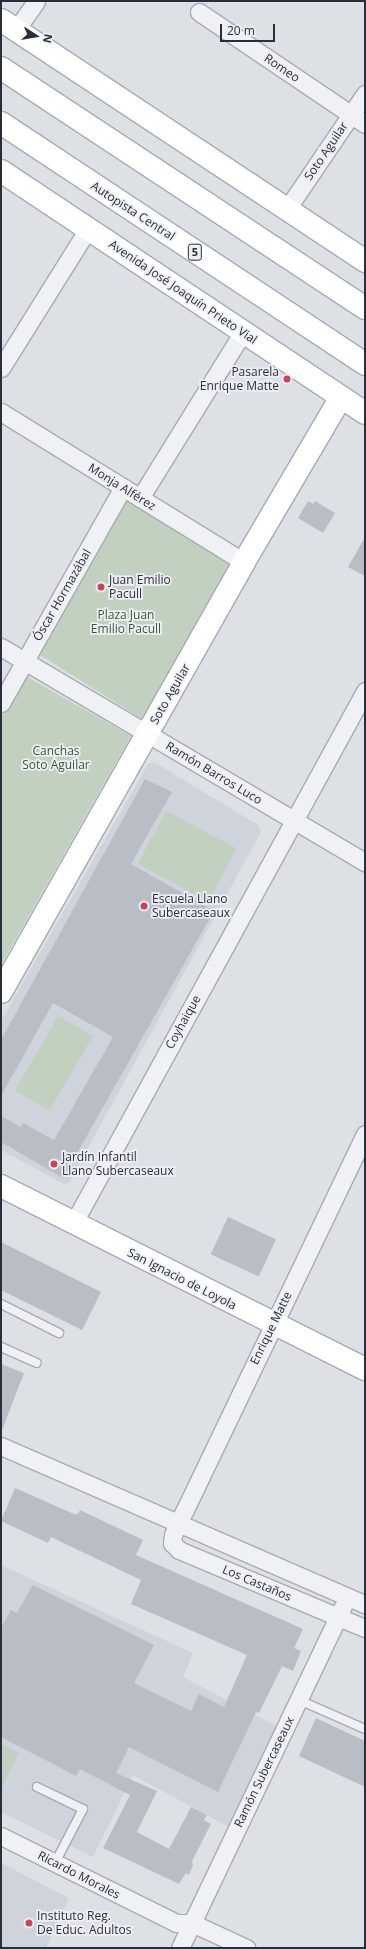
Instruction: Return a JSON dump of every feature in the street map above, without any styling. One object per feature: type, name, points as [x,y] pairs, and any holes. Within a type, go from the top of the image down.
[{"type":"main road","points":[[8,25],[365,261]]},
{"type":"main road","points":[[1,68],[365,308]]},
{"type":"main road","name":"Autopista Central","points":[[1,123],[365,364]]},
{"type":"main road","name":"Avenida José Joaquín Prieto Vial","points":[[1,171],[365,413]]},
{"type":"main road","name":"Soto Aguilar","points":[[1,992],[244,562],[341,397]]},
{"type":"main road","name":"San Ignacio de Loyola","points":[[1,1186],[72,1224],[273,1325],[365,1369]]},
{"type":"street","points":[[8,25],[36,1]]},
{"type":"street","name":"Romeo","points":[[199,12],[365,124]]},
{"type":"street","name":"Soto Aguilar","points":[[287,209],[365,94]]},
{"type":"street","points":[[1,368],[88,229]]},
{"type":"street","points":[[140,498],[242,332]]},
{"type":"street","name":"Monja Alférez","points":[[1,412],[244,562]]},
{"type":"street","name":"Óscar Hormazábal","points":[[1,703],[24,660],[123,488]]},
{"type":"street","name":"Ramón Barros Luco","points":[[1,646],[365,862]]},
{"type":"street","name":"Coyhaique","points":[[72,1224],[365,691]]},
{"type":"street","name":"Enrique Matte","points":[[179,1522],[365,1134]]},
{"type":"street","name":"Los Castaños","points":[[1,1446],[365,1604]]},
{"type":"street","name":"Los Castaños","points":[[179,1522],[172,1543],[179,1550],[365,1628]]},
{"type":"street","name":"Ramón Subercaseaux","points":[[180,1948],[348,1596]]},
{"type":"street","name":"Ricardo Morales","points":[[1,1836],[176,1923],[192,1923],[246,1948]]},
{"type":"lane","points":[[1,1304],[59,1333]]},
{"type":"lane","points":[[1,1347],[37,1363]]},
{"type":"lane","points":[[299,1700],[365,1729]]},
{"type":"lane","points":[[37,1787],[83,1809],[55,1863]]},
{"type":"shaded area","name":"Escuela Llano Subercaseaux","points":[[154,762],[258,825],[261,832],[69,1183],[64,1184],[1,1150],[1,1021],[148,764]]},
{"type":"shaded area","points":[[1,1565],[193,1653],[183,1677],[276,1726],[229,1827],[133,1775],[93,1857],[1,1812]]},
{"type":"shaded area","name":"Instituto Reg. De Educ. Adultos","points":[[1,1863],[69,1898],[46,1948],[1,1948]]},
{"type":"green space","name":"Plaza Juan Emilio Pacull","points":[[126,493],[239,563],[142,719],[29,648]]},
{"type":"green space","name":"Canchas Soto Aguilar","points":[[24,675],[131,736],[1,965],[1,719]]},
{"type":"green space","points":[[166,811],[237,849],[208,902],[138,864]]},
{"type":"green space","points":[[58,1016],[93,1036],[50,1110],[15,1090]]},
{"type":"green space","points":[[1,1744],[19,1753],[1,1788]]},
{"type":"building","points":[[308,501],[313,504],[315,501],[335,513],[323,533],[298,518]]},
{"type":"building","points":[[365,537],[365,576],[348,567]]},
{"type":"building","points":[[145,779],[172,792],[131,864],[214,911],[63,1178],[1,1142],[1,1116],[21,1127],[23,1123],[54,1140],[113,1037],[53,1003],[1,1096],[1,1040]]},
{"type":"building","points":[[228,1217],[276,1239],[259,1277],[211,1254]]},
{"type":"building","points":[[1,1242],[101,1292],[82,1330],[1,1290]]},
{"type":"building","points":[[1,1364],[24,1373],[2,1430],[1,1430]]},
{"type":"building","points":[[15,1488],[74,1514],[78,1514],[80,1510],[143,1540],[136,1555],[303,1629],[294,1648],[301,1651],[293,1671],[282,1666],[259,1713],[256,1712],[218,1792],[129,1747],[116,1773],[157,1791],[137,1832],[169,1849],[191,1807],[207,1815],[204,1820],[211,1824],[192,1861],[193,1865],[189,1875],[186,1873],[179,1884],[103,1848],[130,1795],[80,1769],[76,1776],[1,1737],[1,1628],[11,1610],[17,1613],[33,1585],[154,1645],[134,1683],[191,1711],[199,1694],[224,1707],[247,1655],[131,1604],[141,1580],[51,1537],[48,1543],[1,1521]]},
{"type":"building","points":[[316,1718],[365,1741],[365,1787],[299,1756]]},
{"type":"place","name":"Pasarela Enrique Matte","points":[[287,379]]},
{"type":"place","name":"Juan Emilio Pacull","points":[[101,587]]},
{"type":"place","name":"Escuela Llano Subercaseaux","points":[[144,906]]},
{"type":"place","name":"Jardín Infantil Llano Subercaseaux","points":[[54,1164]]},
{"type":"place","name":"Instituto Reg. De Educ. Adultos","points":[[29,1923]]}]
